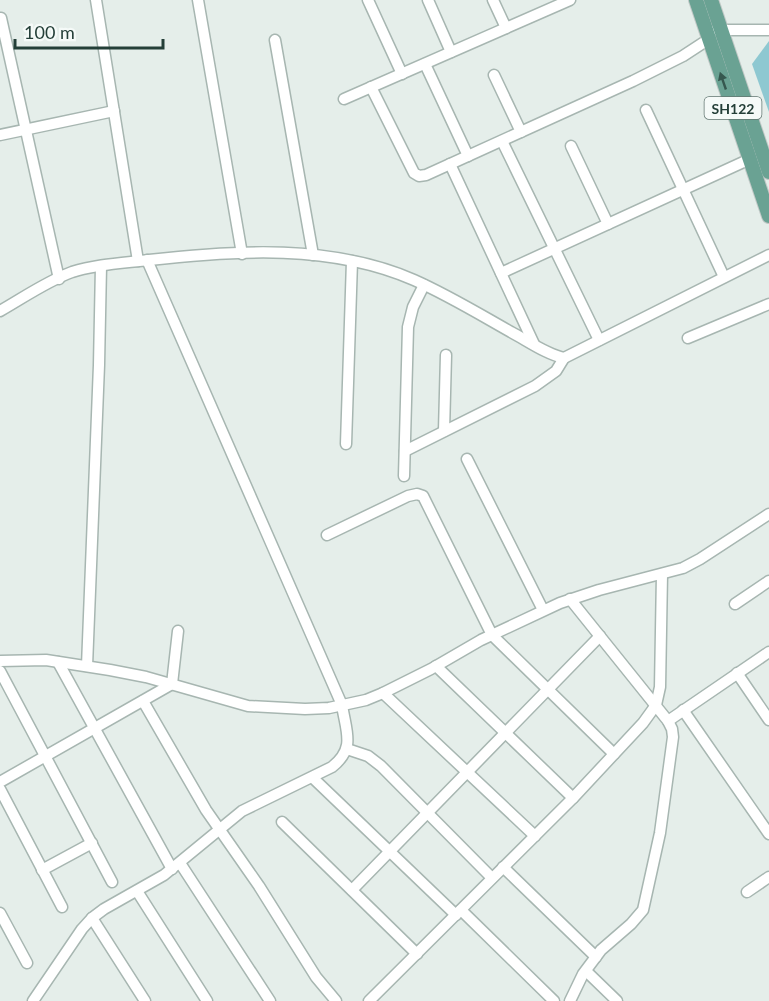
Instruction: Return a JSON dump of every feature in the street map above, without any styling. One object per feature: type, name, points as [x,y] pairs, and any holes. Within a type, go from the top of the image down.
[{"type":"main road","name":"SH122","points":[[696,0],[769,216]]},
{"type":"main road","name":"SH122","points":[[711,0],[769,172]]},
{"type":"street","points":[[33,1001],[92,918],[176,866],[219,828],[242,812],[313,778],[342,759],[347,749],[342,705],[143,261],[114,111],[96,0]]},
{"type":"street","points":[[198,0],[242,254]]},
{"type":"street","points":[[368,0],[402,74]]},
{"type":"street","points":[[428,0],[451,52]]},
{"type":"street","points":[[493,0],[506,28]]},
{"type":"street","points":[[344,99],[570,0]]},
{"type":"street","points":[[1,18],[59,279]]},
{"type":"street","points":[[371,87],[414,173],[419,176],[426,175],[633,81],[683,56],[708,35],[721,30],[769,30]]},
{"type":"street","points":[[274,40],[313,255]]},
{"type":"street","points":[[425,64],[468,156]]},
{"type":"street","points":[[494,75],[521,132]]},
{"type":"street","points":[[646,110],[724,277]]},
{"type":"street","points":[[0,135],[114,111]]},
{"type":"street","points":[[502,141],[599,340]]},
{"type":"street","points":[[571,146],[608,224]]},
{"type":"street","points":[[501,273],[750,159]]},
{"type":"street","points":[[450,164],[534,344]]},
{"type":"street","points":[[0,311],[73,272],[101,266],[242,254],[313,255],[382,268],[424,285],[564,358]]},
{"type":"street","points":[[405,451],[535,386],[556,371],[564,358],[769,255]]},
{"type":"street","points":[[346,444],[352,261]]},
{"type":"street","points":[[87,666],[101,266]]},
{"type":"street","points":[[404,476],[408,327],[413,307],[424,285]]},
{"type":"street","points":[[688,338],[769,304]]},
{"type":"street","points":[[444,431],[446,355]]},
{"type":"street","points":[[467,459],[543,610]]},
{"type":"street","points":[[327,535],[408,496],[417,494],[423,496],[492,634],[614,754]]},
{"type":"street","points":[[0,661],[25,659],[87,666],[172,684],[248,706],[305,709],[342,705],[366,700],[383,693],[492,634],[570,599],[683,568],[769,514]]},
{"type":"street","points":[[369,1001],[573,798],[643,723],[656,705],[661,671],[662,574]]},
{"type":"street","points":[[735,604],[769,581]]},
{"type":"street","points":[[570,599],[668,721],[673,737],[647,900],[637,918],[616,935],[596,957],[570,1001]]},
{"type":"street","points":[[172,684],[178,631]]},
{"type":"street","points":[[352,890],[600,636]]},
{"type":"street","points":[[668,721],[769,652]]},
{"type":"street","points":[[58,662],[176,866],[270,1001]]},
{"type":"street","points":[[436,666],[573,798]]},
{"type":"street","points":[[0,671],[112,882]]},
{"type":"street","points":[[737,673],[769,720]]},
{"type":"street","points":[[0,782],[172,684]]},
{"type":"street","points":[[383,693],[535,836]]},
{"type":"street","points":[[143,701],[195,792],[259,886],[316,976],[336,1001]]},
{"type":"street","points":[[683,710],[769,834]]},
{"type":"street","points":[[347,749],[368,756],[381,766],[492,878]]},
{"type":"street","points":[[313,778],[390,852],[554,1001]]},
{"type":"street","points":[[0,789],[62,907]]},
{"type":"street","points":[[282,822],[417,954]]},
{"type":"street","points":[[42,870],[92,843]]},
{"type":"street","points":[[503,867],[596,957]]},
{"type":"street","points":[[747,892],[769,878]]},
{"type":"street","points":[[137,891],[207,1001]]},
{"type":"street","points":[[0,913],[27,963]]},
{"type":"street","points":[[92,918],[145,1001]]},
{"type":"street","points":[[586,971],[617,1001]]},
{"type":"water","points":[[769,41],[769,112],[752,64]]}]
